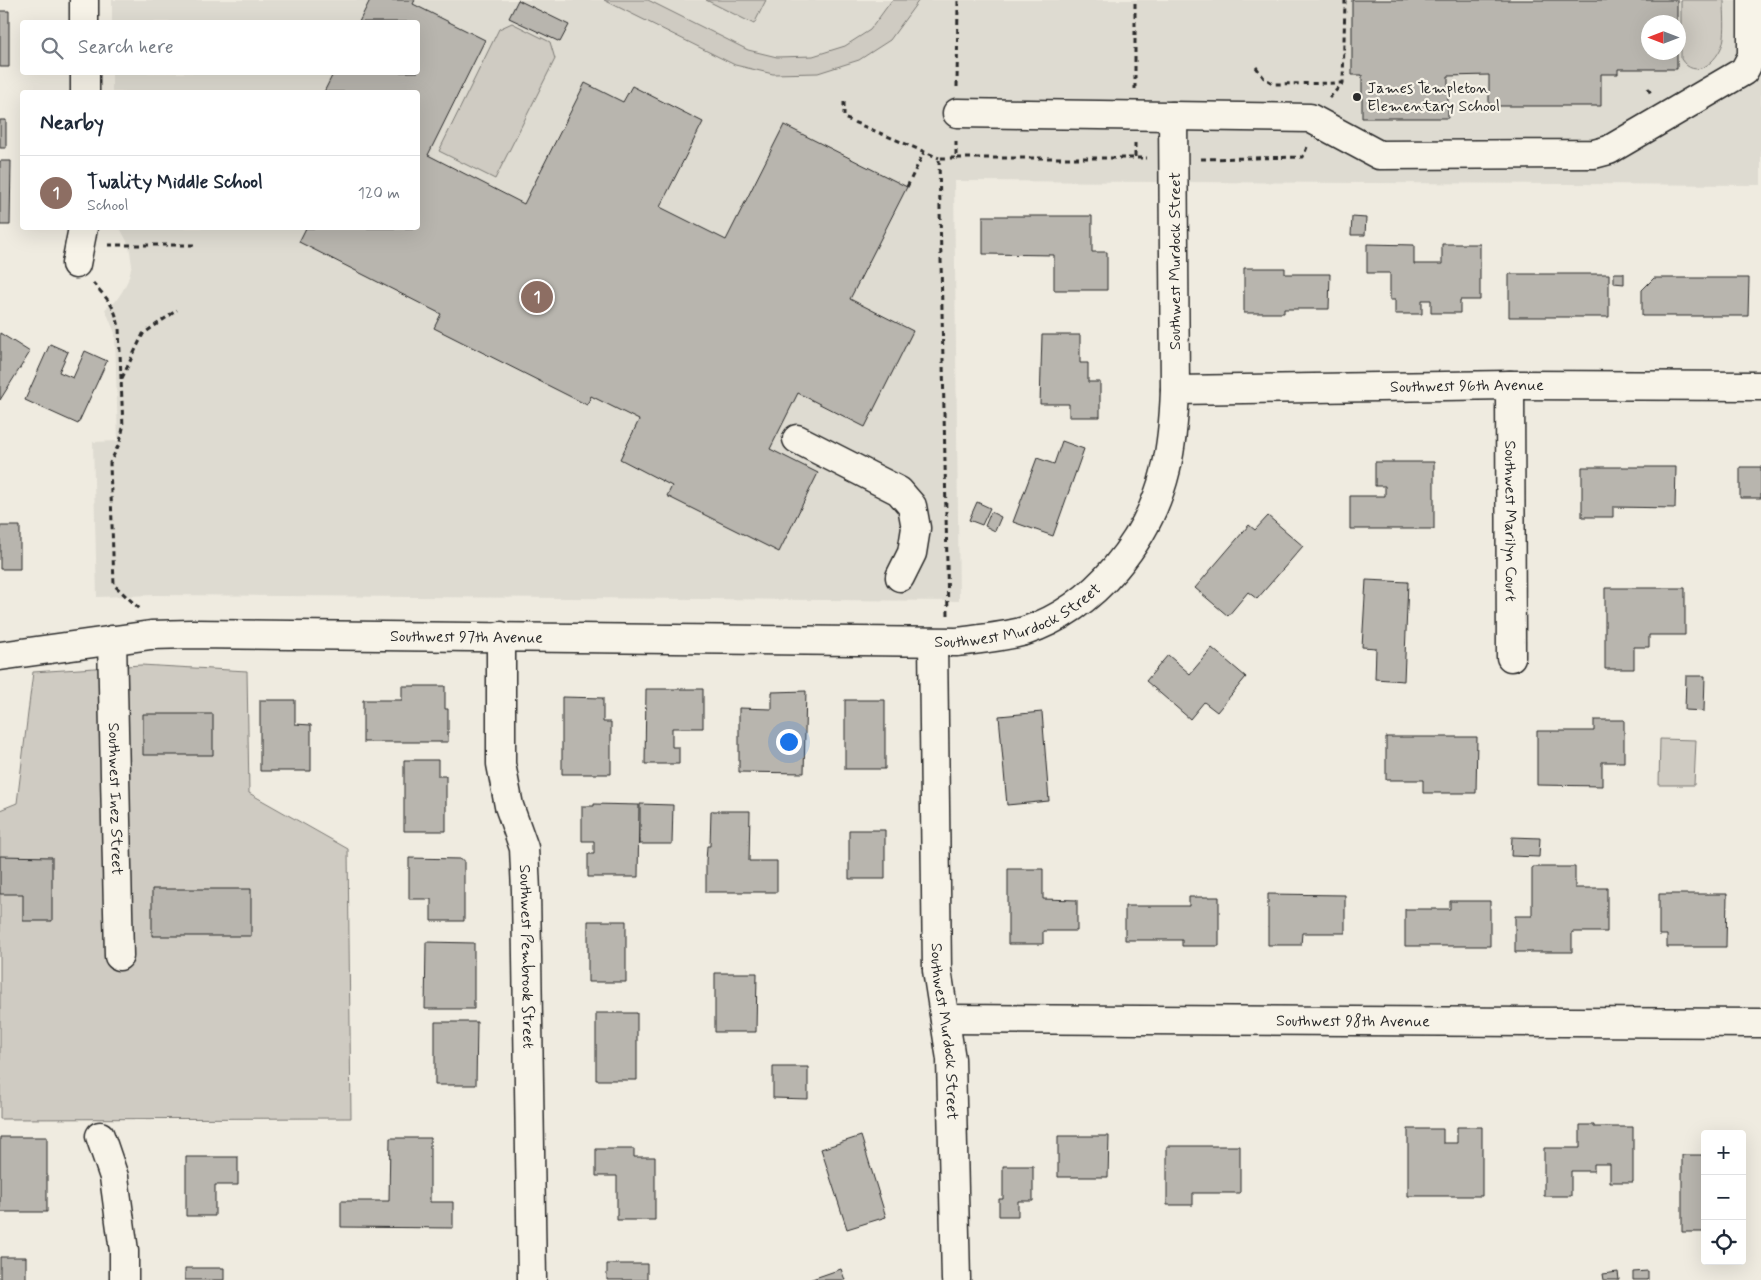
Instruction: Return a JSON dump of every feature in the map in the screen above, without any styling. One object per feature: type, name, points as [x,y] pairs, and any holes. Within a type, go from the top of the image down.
[{"type":"street","points":[[84,0],[84,20]]},
{"type":"street","points":[[957,113],[1310,118],[1379,155],[1594,154],[1609,150],[1744,71],[1752,56],[1752,0]]},
{"type":"street","points":[[85,75],[85,90]]},
{"type":"street","name":"Southwest Murdock Street","points":[[956,1280],[951,1059],[937,970],[941,642],[994,637],[1024,631],[1056,618],[1100,585],[1130,550],[1143,529],[1160,490],[1166,469],[1171,444],[1175,390],[1173,116]]},
{"type":"street","points":[[76,264],[83,230]]},
{"type":"street","name":"Southwest 96th Avenue","points":[[1175,390],[1510,384],[1761,386]]},
{"type":"street","name":"Southwest Marilyn Court","points":[[1510,384],[1510,657]]},
{"type":"street","points":[[797,439],[899,491],[912,506],[916,528],[912,553],[900,577]]},
{"type":"street","name":"Southwest 97th Avenue","points":[[0,656],[152,635],[192,634],[941,642]]},
{"type":"street","name":"Southwest Pembrook Street","points":[[501,636],[501,764],[509,806],[524,848],[526,882],[532,1280]]},
{"type":"street","name":"Southwest Inez Street","points":[[112,640],[119,956]]},
{"type":"street","name":"Southwest 98th Avenue","points":[[945,1019],[1761,1023]]},
{"type":"street","points":[[100,1136],[114,1177],[124,1251],[124,1280]]},
{"type":"path","points":[[1135,0],[1135,158]]},
{"type":"path","points":[[1256,67],[1264,78],[1274,84],[1343,83]]},
{"type":"path","points":[[844,102],[844,118],[939,158],[956,158]]},
{"type":"path","points":[[907,187],[924,152]]},
{"type":"path","points":[[939,158],[941,642]]},
{"type":"path","points":[[138,245],[194,245]]},
{"type":"path","points":[[76,264],[111,302],[116,312],[119,327],[123,428],[120,442],[110,463],[114,585],[142,611]]},
{"type":"path","points":[[121,378],[143,334],[177,310]]},
{"type":"shaded area","points":[[112,0],[1761,0],[1761,185],[954,181],[959,601],[155,595],[97,597],[93,442],[118,441],[115,333],[105,309],[115,302],[122,292],[132,265],[129,245],[121,230],[420,230],[420,90],[112,90],[112,75],[420,75],[420,20],[112,20]]},
{"type":"shaded area","points":[[604,0],[648,0],[748,50],[777,57],[813,56],[845,46],[870,30],[892,0],[919,0],[890,40],[859,60],[818,73],[773,74],[735,65]]},
{"type":"shaded area","points":[[706,0],[766,0],[754,24]]},
{"type":"shaded area","points":[[1681,0],[1724,0],[1725,27],[1723,43],[1716,57],[1699,69],[1687,65],[1682,60],[1686,60],[1686,15],[1681,15]]},
{"type":"shaded area","points":[[512,23],[550,42],[555,59],[495,179],[439,151],[499,29]]},
{"type":"shaded area","points":[[141,665],[247,671],[249,793],[348,849],[351,1118],[0,1119],[0,810],[17,803],[33,672]]},
{"type":"shaded area","points":[[1660,739],[1696,740],[1694,785],[1659,785]]},
{"type":"building","points":[[370,0],[415,0],[413,4],[485,40],[428,155],[524,204],[585,83],[623,102],[632,86],[703,122],[660,207],[726,240],[784,125],[907,187],[850,299],[913,331],[865,427],[798,393],[770,449],[818,473],[779,552],[667,496],[672,486],[620,459],[639,420],[591,396],[587,405],[434,328],[441,314],[299,242],[305,230],[420,230],[420,90],[325,90],[332,75],[420,75],[420,20],[360,20]]},
{"type":"building","points":[[518,0],[569,25],[560,42],[509,18]]},
{"type":"building","points":[[1352,0],[1677,0],[1677,15],[1641,15],[1641,60],[1677,60],[1677,69],[1618,69],[1618,74],[1601,74],[1601,106],[1489,106],[1489,75],[1448,76],[1448,118],[1362,118],[1362,75],[1352,75]]},
{"type":"building","points":[[0,11],[9,11],[9,67],[0,67]]},
{"type":"building","points":[[0,120],[6,120],[6,148],[0,148]]},
{"type":"building","points":[[0,161],[11,161],[10,225],[0,225]]},
{"type":"building","points":[[983,216],[1092,216],[1092,252],[1107,252],[1107,290],[1054,290],[1054,255],[983,254]]},
{"type":"building","points":[[1352,217],[1366,218],[1365,235],[1351,235]]},
{"type":"building","points":[[1367,244],[1414,245],[1414,264],[1442,264],[1442,244],[1480,244],[1480,300],[1460,300],[1460,313],[1431,313],[1431,300],[1422,300],[1422,314],[1395,314],[1395,300],[1390,300],[1390,273],[1367,273]]},
{"type":"building","points":[[1244,268],[1285,268],[1285,274],[1330,274],[1329,309],[1284,309],[1284,313],[1244,313]]},
{"type":"building","points":[[1614,273],[1624,273],[1624,284],[1614,283]]},
{"type":"building","points":[[1509,274],[1609,274],[1609,317],[1509,317]]},
{"type":"building","points":[[1654,278],[1749,278],[1748,316],[1642,316],[1642,290]]},
{"type":"building","points":[[0,333],[30,352],[0,400]]},
{"type":"building","points":[[1042,335],[1080,335],[1080,363],[1088,363],[1088,382],[1100,382],[1100,417],[1069,417],[1069,404],[1040,404]]},
{"type":"building","points":[[50,344],[68,352],[59,372],[73,378],[85,351],[107,361],[78,424],[25,400]]},
{"type":"building","points":[[1062,441],[1084,449],[1053,536],[1013,522],[1037,458],[1054,464]]},
{"type":"building","points":[[1375,462],[1434,462],[1434,529],[1350,529],[1350,496],[1385,496],[1385,486],[1375,486]]},
{"type":"building","points":[[1582,467],[1676,467],[1675,508],[1613,507],[1613,517],[1582,517]]},
{"type":"building","points":[[1740,467],[1761,467],[1761,498],[1740,498]]},
{"type":"building","points":[[977,502],[990,508],[982,525],[969,520]]},
{"type":"building","points":[[991,512],[1001,517],[995,531],[985,526]]},
{"type":"building","points":[[1268,516],[1303,546],[1257,599],[1248,592],[1228,616],[1195,588],[1249,525],[1255,530]]},
{"type":"building","points":[[0,526],[20,526],[20,569],[0,569]]},
{"type":"building","points":[[1366,580],[1408,582],[1404,681],[1375,679],[1376,648],[1362,647]]},
{"type":"building","points":[[1605,588],[1685,588],[1685,635],[1649,635],[1649,647],[1634,647],[1634,669],[1605,669]]},
{"type":"building","points":[[1212,648],[1246,677],[1217,712],[1204,702],[1190,719],[1146,681],[1168,655],[1190,674]]},
{"type":"building","points":[[1686,676],[1705,676],[1704,711],[1685,710]]},
{"type":"building","points":[[402,686],[445,686],[445,709],[448,709],[448,742],[363,742],[363,700],[402,700]]},
{"type":"building","points":[[646,689],[703,689],[703,728],[672,728],[672,747],[679,747],[679,764],[645,764]]},
{"type":"building","points":[[806,691],[804,773],[739,772],[739,708],[772,709],[772,692]]},
{"type":"building","points":[[562,697],[603,698],[603,722],[611,722],[611,774],[562,774]]},
{"type":"building","points":[[260,700],[295,700],[295,724],[311,725],[311,771],[260,771]]},
{"type":"building","points":[[845,700],[885,700],[885,769],[845,769]]},
{"type":"building","points":[[1042,712],[1049,801],[1007,805],[999,716]]},
{"type":"building","points":[[143,714],[213,714],[213,755],[143,755]]},
{"type":"building","points":[[1594,720],[1624,720],[1624,762],[1602,762],[1602,786],[1537,785],[1537,731],[1594,731]]},
{"type":"building","points":[[1386,737],[1477,737],[1476,793],[1423,793],[1423,780],[1386,780]]},
{"type":"building","points":[[404,760],[438,760],[438,776],[446,776],[446,831],[404,831]]},
{"type":"building","points":[[594,804],[639,805],[638,877],[588,877],[588,854],[594,854],[594,841],[582,841],[582,806],[594,806]]},
{"type":"building","points":[[640,804],[673,805],[672,844],[640,844]]},
{"type":"building","points":[[711,811],[750,811],[749,861],[777,861],[777,892],[706,892],[706,861],[707,846],[710,846]]},
{"type":"building","points":[[849,830],[885,830],[885,879],[849,879]]},
{"type":"building","points":[[1512,837],[1540,838],[1539,857],[1511,856]]},
{"type":"building","points":[[0,856],[52,857],[52,921],[23,921],[23,894],[0,894]]},
{"type":"building","points":[[409,858],[464,860],[464,921],[431,921],[431,899],[409,899]]},
{"type":"building","points":[[1532,867],[1575,867],[1575,888],[1607,888],[1607,932],[1572,932],[1572,952],[1515,952],[1515,916],[1532,916]]},
{"type":"building","points":[[1008,869],[1043,869],[1043,899],[1077,900],[1077,931],[1043,931],[1043,944],[1008,944]]},
{"type":"building","points":[[152,889],[251,889],[251,936],[152,936]]},
{"type":"building","points":[[1268,894],[1345,895],[1345,933],[1302,933],[1301,945],[1268,945]]},
{"type":"building","points":[[1659,894],[1727,894],[1726,947],[1667,947],[1667,935],[1659,935]]},
{"type":"building","points":[[1189,897],[1219,897],[1219,946],[1182,946],[1182,940],[1125,940],[1125,906],[1189,906]]},
{"type":"building","points":[[1450,901],[1490,901],[1490,946],[1405,946],[1405,909],[1450,909]]},
{"type":"building","points":[[588,921],[626,921],[626,982],[588,982]]},
{"type":"building","points":[[426,942],[474,943],[474,1009],[425,1009]]},
{"type":"building","points":[[715,973],[757,973],[756,1032],[715,1032]]},
{"type":"building","points":[[596,1013],[637,1013],[637,1080],[596,1080]]},
{"type":"building","points":[[435,1022],[477,1022],[476,1085],[435,1085]]},
{"type":"building","points":[[773,1067],[808,1067],[808,1099],[773,1098]]},
{"type":"building","points":[[1580,1125],[1633,1127],[1633,1182],[1610,1182],[1610,1164],[1594,1164],[1594,1171],[1571,1171],[1571,1196],[1544,1196],[1544,1148],[1580,1148]]},
{"type":"building","points":[[1457,1127],[1482,1127],[1482,1196],[1408,1196],[1408,1129],[1443,1129],[1443,1143],[1457,1143]]},
{"type":"building","points":[[861,1136],[886,1217],[847,1229],[821,1149]]},
{"type":"building","points":[[1058,1136],[1109,1136],[1108,1177],[1058,1177]]},
{"type":"building","points":[[0,1137],[47,1137],[47,1212],[0,1212]]},
{"type":"building","points":[[390,1138],[430,1138],[430,1202],[453,1202],[453,1228],[341,1227],[341,1201],[389,1201]]},
{"type":"building","points":[[1167,1146],[1240,1146],[1240,1193],[1193,1193],[1193,1205],[1167,1205]]},
{"type":"building","points":[[596,1149],[634,1149],[634,1157],[655,1157],[655,1220],[617,1220],[617,1176],[596,1176]]},
{"type":"building","points":[[1682,1155],[1701,1155],[1701,1232],[1682,1232]]},
{"type":"building","points":[[186,1157],[238,1157],[238,1185],[215,1185],[215,1216],[186,1216]]},
{"type":"building","points":[[1003,1166],[1033,1166],[1033,1201],[1018,1201],[1018,1216],[999,1216],[999,1199],[1003,1199]]},
{"type":"building","points":[[0,1257],[26,1257],[26,1280],[0,1280]]},
{"type":"building","points":[[607,1264],[647,1264],[647,1280],[607,1280]]},
{"type":"building","points":[[185,1268],[224,1268],[224,1280],[185,1280]]},
{"type":"building","points":[[841,1269],[845,1280],[809,1280]]},
{"type":"building","points":[[1648,1271],[1648,1280],[1633,1280],[1633,1272]]},
{"type":"building","points":[[1618,1272],[1619,1280],[1604,1280],[1603,1274]]},
{"type":"place","name":"James Templeton Elementary School","points":[[1357,97]]},
{"type":"place","name":"Twality Middle School","points":[[537,297]]}]
